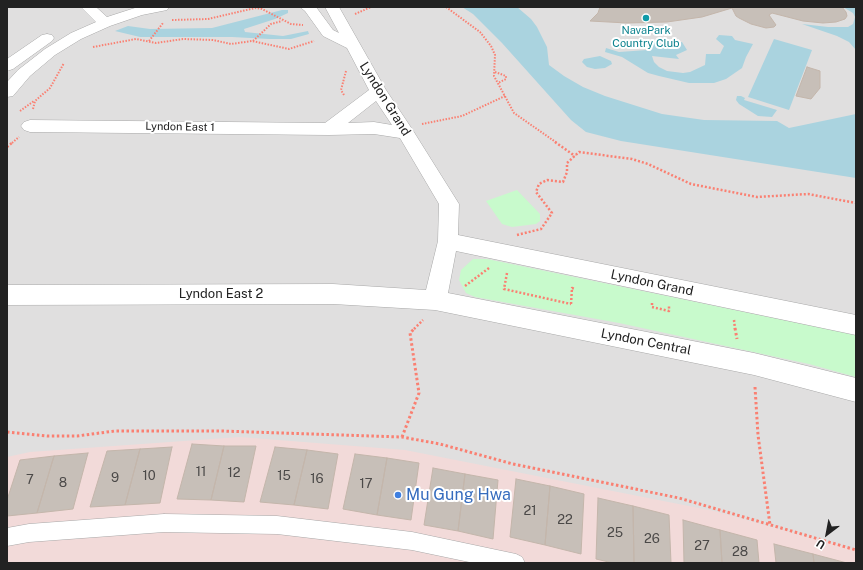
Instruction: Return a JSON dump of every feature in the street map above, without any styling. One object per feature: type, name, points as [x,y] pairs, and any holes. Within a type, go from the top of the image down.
[{"type":"street","points":[[7,66],[36,45],[65,28],[96,15],[121,7]]},
{"type":"street","points":[[7,92],[24,73],[50,52],[76,36],[96,15],[139,11],[162,7]]},
{"type":"street","points":[[311,7],[328,33],[352,45]]},
{"type":"street","name":"Lyndon Grand","points":[[332,7],[378,91],[406,133],[449,204],[448,241],[440,301]]},
{"type":"street","points":[[329,129],[378,91]]},
{"type":"street","name":"Lyndon East 1","points":[[30,126],[329,129],[374,128],[406,133]]},
{"type":"street","name":"Lyndon Grand","points":[[448,241],[507,261],[730,310],[856,325]]},
{"type":"street","name":"Lyndon East 2","points":[[7,294],[332,294],[440,301]]},
{"type":"street","name":"Lyndon Central","points":[[440,301],[570,315],[856,390]]},
{"type":"lane","points":[[7,537],[29,533],[164,523],[278,525],[412,541],[514,563]]},
{"type":"path","points":[[446,7],[480,32],[491,46],[495,55],[494,76],[514,113],[575,156]]},
{"type":"path","points":[[149,42],[160,26],[168,20],[208,19],[255,8],[262,9],[280,19]]},
{"type":"path","points":[[252,41],[271,24],[284,21]]},
{"type":"path","points":[[87,50],[104,44],[127,40],[156,43],[183,39],[213,40],[231,44],[252,41],[288,49],[314,41]]},
{"type":"path","points":[[7,147],[30,126],[35,101],[50,88],[64,64],[69,59]]},
{"type":"path","points":[[347,66],[341,90],[345,97],[357,107]]},
{"type":"path","points":[[495,72],[506,76],[506,79],[498,83]]},
{"type":"path","points":[[406,133],[420,124],[462,116],[505,96]]},
{"type":"path","points":[[579,290],[572,288],[570,315],[504,289],[508,270],[507,261],[515,236],[540,229],[552,213],[536,192],[539,184],[547,180],[563,182],[567,172],[567,163],[579,152],[632,159],[648,164],[691,184],[757,197],[808,194],[856,203]]},
{"type":"path","points":[[402,437],[419,393],[410,334],[440,301],[491,266]]},
{"type":"path","points":[[652,300],[652,307],[669,311],[669,303]]},
{"type":"path","points":[[730,310],[735,321]]},
{"type":"path","points":[[730,310],[735,321],[737,339],[752,342],[758,435],[770,525]]},
{"type":"path","points":[[7,432],[55,436],[77,436],[115,431],[222,431],[402,437],[440,444],[513,464],[679,498],[856,550]]},
{"type":"shaded area","points":[[7,7],[856,7],[856,563],[7,563]]},
{"type":"shaded area","points":[[240,437],[405,450],[714,511],[856,550],[856,563],[7,563],[7,457],[30,452]]},
{"type":"green space","points":[[517,190],[540,214],[540,221],[536,224],[512,227],[502,224],[486,201]]},
{"type":"green space","points":[[473,259],[487,259],[856,335],[856,377],[809,364],[619,323],[475,297],[466,293],[459,280],[461,270]]},
{"type":"water","points":[[462,7],[517,7],[531,19],[537,27],[547,47],[549,65],[583,87],[605,96],[662,114],[704,120],[777,121],[789,128],[856,114],[856,178],[621,141],[586,132],[571,120],[502,43],[473,14]]},
{"type":"water","points":[[843,7],[856,8],[856,50],[849,42],[837,36],[802,24],[828,27],[848,27],[853,24],[855,17],[853,13]]},
{"type":"water","points":[[282,10],[288,10],[288,13],[244,29],[245,32],[283,36],[308,31],[309,34],[291,39],[269,39],[232,37],[140,37],[115,31],[128,26],[150,29],[212,28]]},
{"type":"water","points":[[719,35],[732,36],[735,40],[753,44],[742,68],[726,79],[714,83],[689,83],[648,73],[622,57],[605,52],[606,48],[619,52],[647,50],[644,43],[682,42],[687,50],[676,55],[679,59],[652,56],[654,62],[659,67],[667,71],[683,73],[690,72],[705,65],[706,54],[720,54],[724,46],[716,39]]},
{"type":"water","points":[[774,39],[812,50],[789,110],[748,97]]},
{"type":"water","points":[[600,56],[611,61],[612,64],[605,68],[595,69],[587,67],[582,62],[584,59]]},
{"type":"water","points":[[737,96],[745,98],[744,100],[777,110],[772,117],[758,116],[739,104],[736,100]]},
{"type":"building","name":"NavaPark Country Club","points":[[600,7],[842,7],[847,16],[845,19],[836,22],[823,23],[803,21],[772,13],[769,15],[776,25],[774,27],[766,28],[751,24],[739,18],[736,16],[732,8],[702,17],[667,22],[627,23],[590,21],[598,13]]},
{"type":"building","points":[[807,67],[820,71],[820,88],[811,99],[796,96]]},
{"type":"building","points":[[192,444],[224,446],[211,500],[177,499]]},
{"type":"building","points":[[224,446],[256,446],[244,502],[211,500]]},
{"type":"building","points":[[172,447],[160,503],[125,505],[140,449]]},
{"type":"building","points":[[275,447],[307,450],[294,505],[260,502]]},
{"type":"building","points":[[140,449],[125,505],[90,507],[107,451]]},
{"type":"building","points":[[307,450],[338,454],[328,509],[294,505]]},
{"type":"building","points":[[88,453],[73,509],[37,513],[54,456]]},
{"type":"building","points":[[355,454],[387,458],[377,515],[343,509]]},
{"type":"building","points":[[54,456],[37,513],[7,516],[7,500],[20,460]]},
{"type":"building","points":[[387,458],[419,463],[411,520],[377,515]]},
{"type":"building","points":[[433,468],[465,474],[458,531],[424,525]]},
{"type":"building","points":[[465,474],[498,480],[493,539],[458,531]]},
{"type":"building","points":[[516,479],[550,486],[545,545],[510,537]]},
{"type":"building","points":[[550,486],[584,494],[581,554],[545,545]]},
{"type":"building","points":[[598,498],[633,506],[634,563],[613,563],[596,559]]},
{"type":"building","points":[[633,506],[669,515],[671,563],[634,563]]},
{"type":"building","points":[[683,520],[720,530],[722,563],[684,563]]},
{"type":"building","points":[[720,530],[757,540],[759,563],[722,563]]},
{"type":"building","points":[[774,544],[813,554],[814,563],[776,563]]},
{"type":"building","points":[[813,554],[847,563],[814,563]]},
{"type":"place","name":"NavaPark Country Club","points":[[646,18]]},
{"type":"place","name":"Mu Gung Hwa","points":[[398,495]]}]
